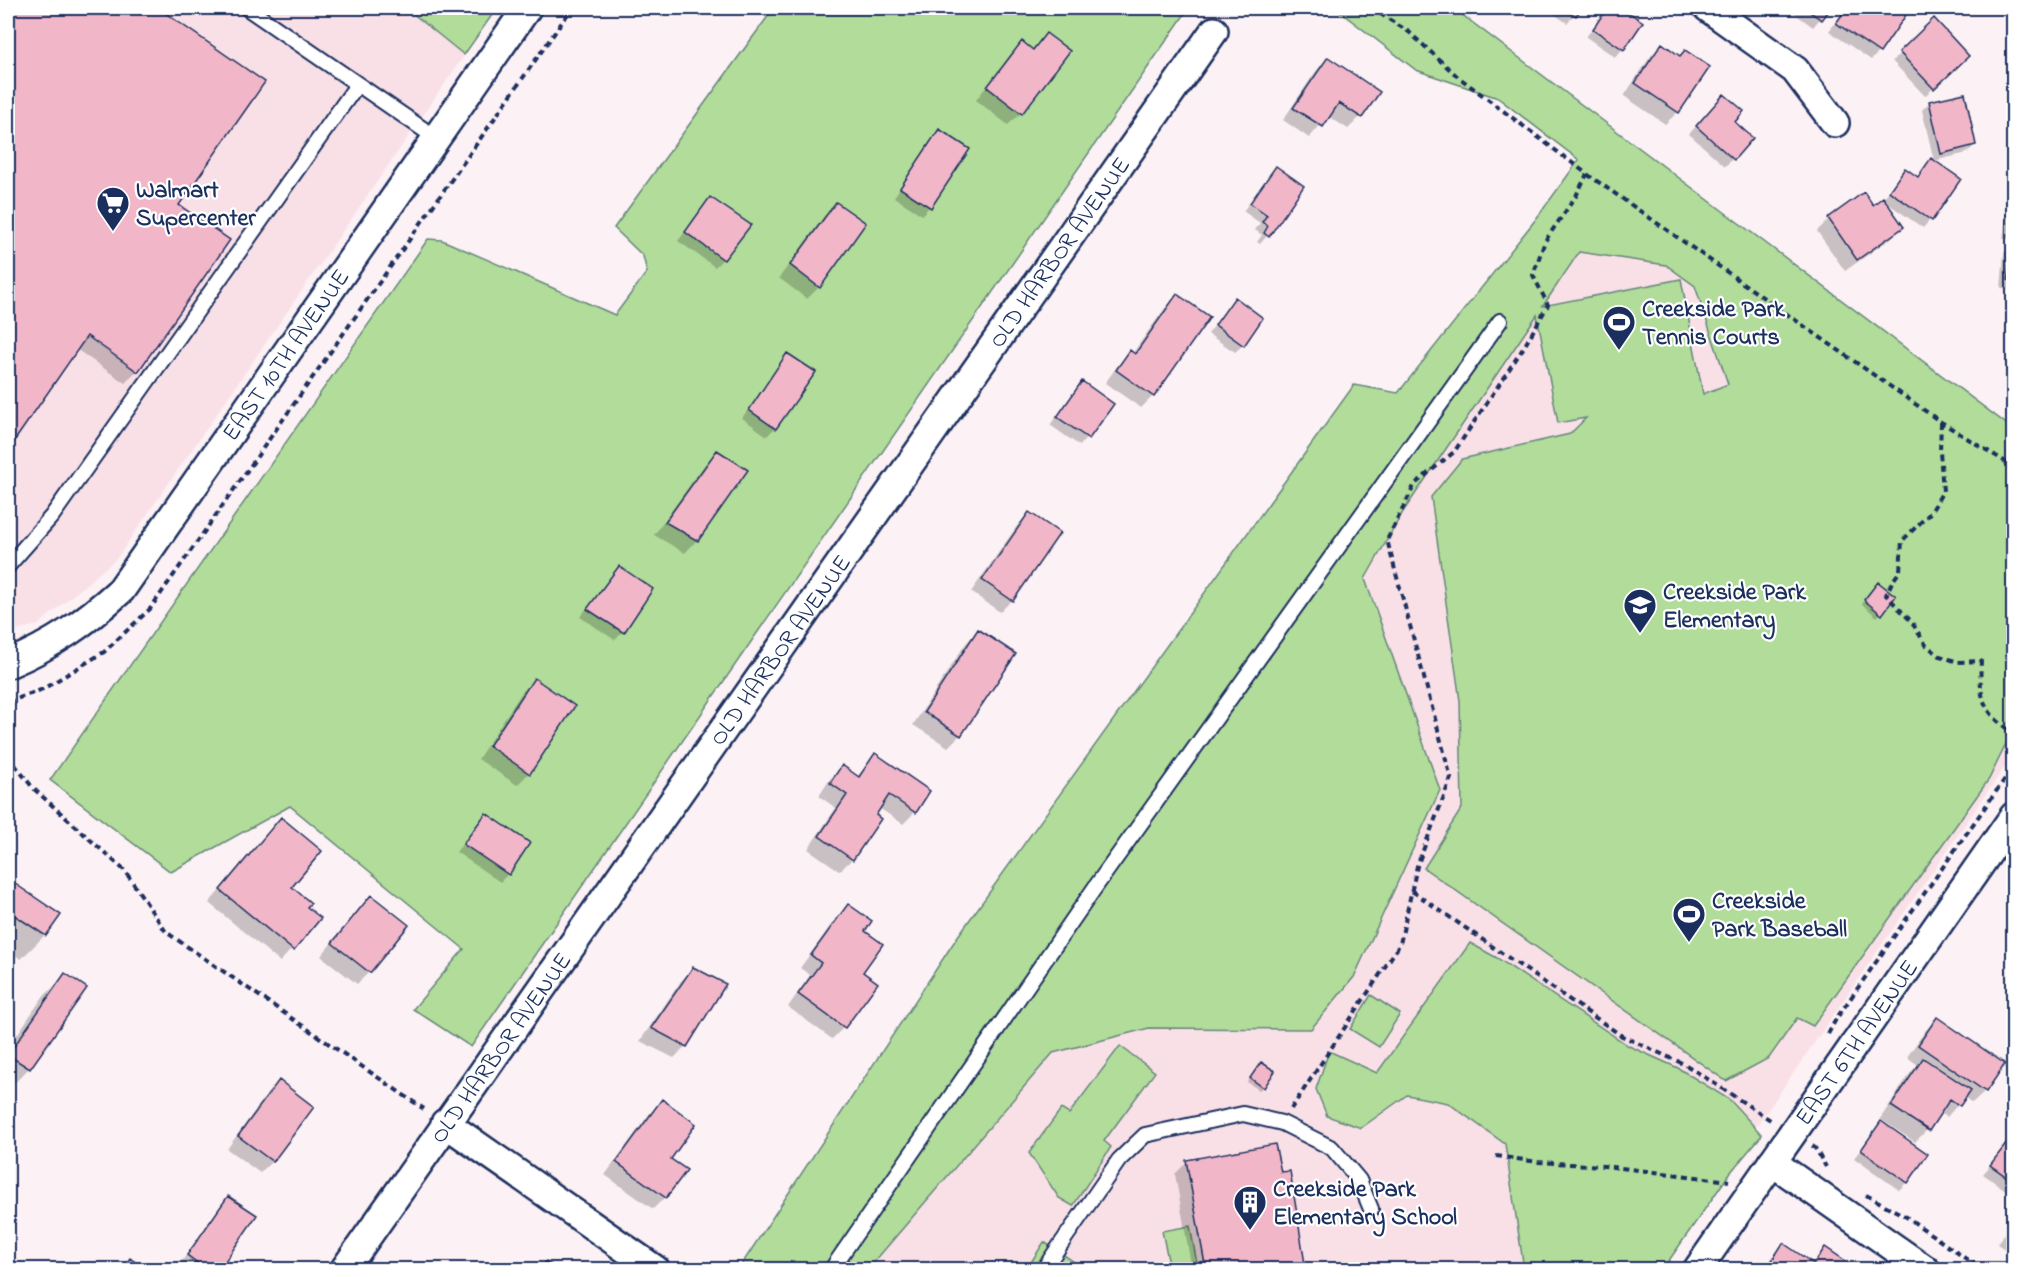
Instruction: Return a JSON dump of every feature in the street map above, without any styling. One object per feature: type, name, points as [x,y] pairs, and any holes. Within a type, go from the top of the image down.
[{"type":"street","name":"EAST 10TH AVENUE","points":[[8,664],[41,650],[78,626],[121,590],[527,8]]},
{"type":"street","points":[[1708,8],[1795,70],[1835,123]]},
{"type":"street","name":"OLD HARBOR AVENUE","points":[[344,1269],[1214,31]]},
{"type":"street","name":"EAST 6TH AVENUE","points":[[1697,1269],[2013,816]]},
{"type":"street","points":[[445,1123],[656,1269]]},
{"type":"street","points":[[1772,1162],[1926,1269]]},
{"type":"lane","points":[[247,8],[436,138]]},
{"type":"lane","points":[[8,567],[52,516],[357,85]]},
{"type":"lane","points":[[831,1269],[1096,886],[1500,321]]},
{"type":"lane","points":[[1043,1269],[1119,1160],[1145,1135],[1244,1114],[1282,1123],[1332,1148],[1359,1180],[1371,1209]]},
{"type":"path","points":[[8,702],[43,689],[104,652],[150,609],[572,8]]},
{"type":"path","points":[[1371,8],[1409,33],[1456,76],[1587,174],[1941,422],[2013,467]]},
{"type":"path","points":[[1282,1123],[1400,944],[1417,866],[1451,778],[1387,540],[1415,484],[1454,452],[1524,347],[1548,305],[1533,275],[1545,241],[1576,196],[1587,174]]},
{"type":"path","points":[[1941,422],[1940,452],[1943,491],[1931,512],[1902,541],[1900,571],[1886,595],[1911,621],[1926,645],[1940,657],[1958,662],[1981,661],[1982,701],[1991,716],[2013,734]]},
{"type":"path","points":[[8,756],[33,788],[125,871],[166,932],[445,1123]]},
{"type":"path","points":[[1412,891],[1622,1036],[1686,1065],[1780,1126]]},
{"type":"path","points":[[1815,1148],[1826,1168],[1834,1173]]},
{"type":"path","points":[[1496,1156],[1732,1181]]},
{"type":"path","points":[[1857,1189],[1905,1216],[1982,1269]]},
{"type":"shaded area","points":[[8,8],[497,8],[117,558],[38,625],[8,632]]},
{"type":"shaded area","name":"Creekside Park Elementary","points":[[1575,200],[2013,513],[2013,755],[1658,1269],[818,1270]]},
{"type":"green space","points":[[406,8],[497,8],[464,55]]},
{"type":"green space","points":[[774,8],[1189,8],[471,1047],[413,1009],[464,949],[290,806],[171,872],[50,780],[428,239],[442,240],[615,315],[647,272],[643,256],[614,228]]},
{"type":"green space","name":"Creekside Park Elementary","points":[[1335,8],[1453,8],[2013,429],[2013,730],[1989,779],[1813,1026],[1797,1018],[1769,1058],[1726,1081],[1424,868],[1462,808],[1460,701],[1431,497],[1462,459],[1570,434],[1586,418],[1558,423],[1537,315],[1403,512],[1365,579],[1440,790],[1354,977],[1311,1029],[1149,1028],[1053,1053],[868,1269],[738,1270],[958,936],[1354,385],[1398,393],[1536,219],[1579,160],[1498,98],[1416,70]],"holes":[[[1579,252],[1666,265],[1695,286],[1728,384],[1703,394],[1681,279],[1543,306]]]},
{"type":"green space","points":[[1470,943],[1497,958],[1629,1046],[1678,1068],[1730,1100],[1762,1135],[1730,1173],[1663,1269],[1524,1269],[1505,1144],[1448,1103],[1407,1095],[1361,1128],[1327,1116],[1316,1089],[1329,1051],[1377,1073]]},
{"type":"green space","points":[[1371,995],[1400,1014],[1379,1047],[1350,1029]]},
{"type":"green space","points":[[1120,1046],[1155,1072],[1104,1141],[1111,1147],[1073,1206],[1059,1198],[1029,1153],[1061,1109],[1069,1114]]},
{"type":"green space","points":[[1190,1226],[1198,1269],[1170,1269],[1162,1231]]},
{"type":"green space","points":[[1044,1242],[1085,1269],[1026,1270]]},
{"type":"building","name":"Walmart Supercenter","points":[[8,8],[158,8],[265,82],[179,205],[230,240],[138,372],[87,336],[8,450]]},
{"type":"building","points":[[1564,8],[1582,8],[1576,16]]},
{"type":"building","points":[[1607,8],[1622,8],[1643,22],[1624,50],[1593,29]]},
{"type":"building","points":[[1804,8],[1831,8],[1822,20]]},
{"type":"building","points":[[1847,8],[1895,8],[1906,15],[1880,53],[1836,23]]},
{"type":"building","points":[[1934,18],[1969,56],[1934,89],[1899,52]]},
{"type":"building","points":[[1046,33],[1070,51],[1022,114],[987,87],[1022,41],[1033,50]]},
{"type":"building","points":[[1662,43],[1680,56],[1685,50],[1710,67],[1679,113],[1635,83]]},
{"type":"building","points":[[1328,57],[1380,92],[1362,118],[1339,103],[1323,127],[1293,108]]},
{"type":"building","points":[[1965,93],[1976,145],[1941,154],[1929,101]]},
{"type":"building","points":[[1724,94],[1744,111],[1735,122],[1753,138],[1734,160],[1696,126]]},
{"type":"building","points":[[939,129],[970,149],[931,208],[900,188]]},
{"type":"building","points":[[1931,158],[1961,179],[1932,221],[1889,191],[1905,168],[1918,177]]},
{"type":"building","points":[[1276,166],[1304,186],[1269,237],[1264,233],[1268,226],[1262,222],[1267,215],[1250,203]]},
{"type":"building","points":[[1864,192],[1873,205],[1883,197],[1904,227],[1857,260],[1828,218]]},
{"type":"building","points":[[710,197],[751,225],[724,260],[685,232]]},
{"type":"building","points":[[836,202],[866,223],[820,288],[790,265]]},
{"type":"building","points":[[2011,244],[2014,244],[2014,281],[2008,280]]},
{"type":"building","points":[[1177,294],[1210,317],[1154,397],[1116,370],[1130,350],[1135,354]]},
{"type":"building","points":[[1235,297],[1263,318],[1244,346],[1215,325]]},
{"type":"building","points":[[787,353],[816,372],[776,429],[749,410]]},
{"type":"building","points":[[1082,381],[1114,404],[1089,439],[1057,417]]},
{"type":"building","points":[[717,450],[748,470],[698,541],[665,522]]},
{"type":"building","points":[[1029,512],[1060,533],[1013,601],[982,580]]},
{"type":"building","points":[[619,566],[653,589],[624,633],[587,609]]},
{"type":"building","points":[[1878,582],[1896,596],[1882,615],[1864,600]]},
{"type":"building","points":[[978,629],[1016,654],[961,736],[924,712]]},
{"type":"building","points":[[534,678],[575,706],[530,774],[489,746]]},
{"type":"building","points":[[875,753],[930,791],[916,813],[889,795],[876,815],[881,819],[853,860],[819,836],[847,795],[830,783],[842,765],[859,777]]},
{"type":"building","points":[[486,813],[530,843],[509,875],[463,844]]},
{"type":"building","points":[[281,817],[322,851],[292,887],[311,903],[307,907],[321,918],[294,951],[220,890]]},
{"type":"building","points":[[8,879],[61,915],[46,936],[8,911]]},
{"type":"building","points":[[371,895],[409,925],[370,973],[332,943]]},
{"type":"building","points":[[848,904],[872,921],[865,931],[883,944],[863,972],[878,983],[845,1028],[798,994],[821,963],[811,955]]},
{"type":"building","points":[[693,967],[726,984],[687,1047],[651,1028]]},
{"type":"building","points":[[65,973],[87,988],[30,1069],[8,1055]]},
{"type":"building","points":[[1937,1017],[2005,1064],[1986,1092],[1918,1045]]},
{"type":"building","points":[[1923,1058],[1971,1090],[1960,1106],[1950,1099],[1929,1131],[1891,1106]]},
{"type":"building","points":[[1261,1062],[1275,1071],[1264,1088],[1250,1078]]},
{"type":"building","points":[[279,1080],[314,1107],[273,1162],[238,1136]]},
{"type":"building","points":[[662,1099],[696,1124],[671,1159],[687,1170],[666,1198],[616,1162]]},
{"type":"building","points":[[1881,1121],[1928,1154],[1908,1183],[1861,1150]]},
{"type":"building","points":[[2007,1143],[2014,1147],[2014,1182],[1990,1165]]},
{"type":"building","name":"Creekside Park Elementary School","points":[[1275,1144],[1281,1172],[1290,1171],[1306,1270],[1206,1270],[1186,1160]]},
{"type":"building","points":[[228,1196],[257,1215],[219,1270],[207,1270],[187,1255]]},
{"type":"building","points":[[1783,1243],[1814,1264],[1825,1247],[1847,1262],[1841,1270],[1770,1270],[1767,1268]]},
{"type":"building","points":[[130,1258],[146,1270],[121,1270]]},
{"type":"building","points":[[546,1261],[558,1270],[540,1270]]},
{"type":"place","name":"Walmart Supercenter","points":[[113,232]]},
{"type":"place","name":"Creekside Park Tennis Courts","points":[[1619,351]]},
{"type":"place","name":"Creekside Park Elementary","points":[[1640,634]]},
{"type":"place","name":"Creekside Park Baseball","points":[[1689,943]]},
{"type":"place","name":"Creekside Park Elementary School","points":[[1250,1231]]}]
